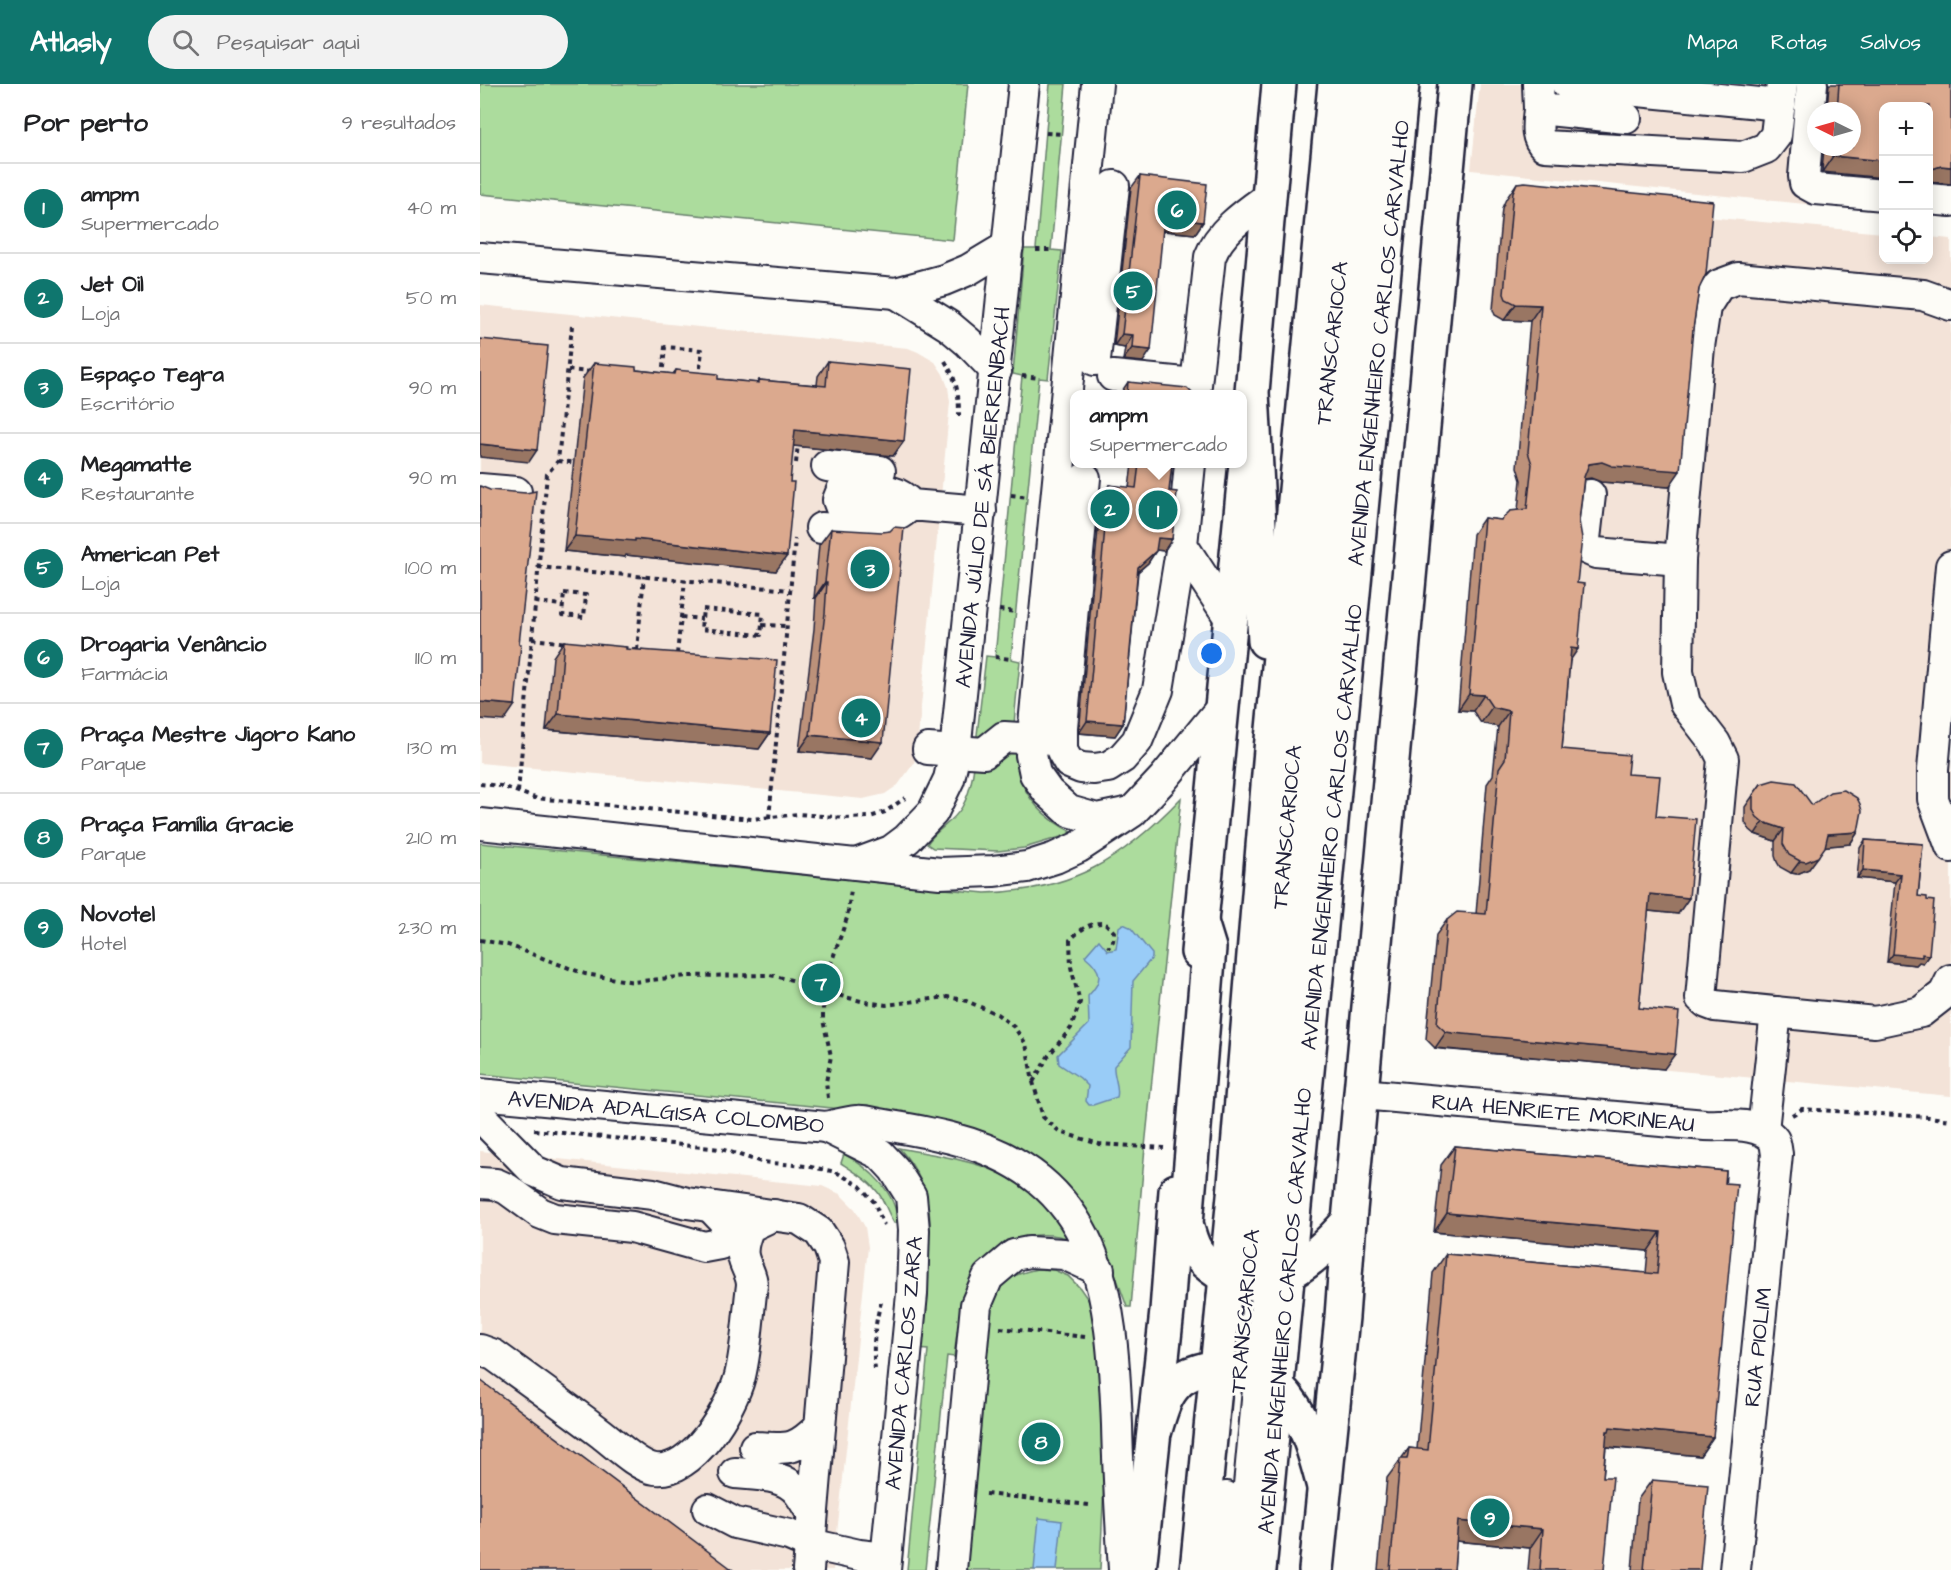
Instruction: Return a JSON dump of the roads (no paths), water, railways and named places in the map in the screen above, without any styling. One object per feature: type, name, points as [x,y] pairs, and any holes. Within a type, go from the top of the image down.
[{"type":"main road","points":[[1247,446],[1279,84]]},
{"type":"main road","name":"AVENIDA ENGENHEIRO CARLOS CARVALHO","points":[[1197,1570],[1248,1374],[1257,1279],[1271,750],[1335,84]]},
{"type":"main road","name":"AVENIDA ENGENHEIRO CARLOS CARVALHO","points":[[1259,1570],[1248,1374],[1257,1279],[1402,84]]},
{"type":"main road","points":[[1316,1570],[1342,1317],[1455,84]]},
{"type":"main road","points":[[1252,392],[1271,750]]},
{"type":"main road","points":[[1139,1570],[1167,1311],[1179,1149],[1245,468]]},
{"type":"main road","points":[[1201,922],[1209,948],[1186,1223],[1192,1246],[1202,1260],[1257,1279],[1307,1262],[1330,1243],[1349,1221]]},
{"type":"main road","points":[[1155,1430],[1169,1393],[1174,1385],[1187,1375],[1248,1374],[1290,1401],[1313,1446],[1324,1487]]},
{"type":"street","name":"AVENIDA JÚLIO DE SÁ BIERRENBACH","points":[[854,875],[907,839],[933,812],[949,779],[942,750],[981,511],[1009,373],[1022,248],[1024,84]]},
{"type":"street","points":[[1097,84],[1072,339],[1042,494],[1031,755],[1035,774],[1048,792],[1069,811],[1097,819],[1132,812]]},
{"type":"street","name":"TRANSCARIOCA","points":[[1257,1279],[1267,1038],[1356,84]]},
{"type":"street","name":"TRANSCARIOCA","points":[[1257,1279],[1382,84]]},
{"type":"street","points":[[1567,84],[1781,94],[1776,135],[1766,148],[1743,157],[1545,146],[1539,142],[1537,132],[1539,97],[1626,118]]},
{"type":"street","points":[[1812,84],[1805,183],[1816,189],[1879,195]]},
{"type":"street","points":[[1106,377],[1114,186]]},
{"type":"street","points":[[1072,339],[1106,377],[1153,387],[1195,389],[1209,257],[1212,249],[1242,217],[1270,196]]},
{"type":"street","points":[[1933,199],[1951,201]]},
{"type":"street","points":[[480,258],[896,293],[944,280],[1022,248]]},
{"type":"street","points":[[1951,304],[1923,296],[1738,278],[1719,285],[1705,307],[1701,337],[1680,560],[1678,672],[1685,704],[1715,743],[1723,759],[1701,998],[1715,1006],[1875,1022],[1921,1012],[1944,994],[1951,980]]},
{"type":"street","points":[[896,293],[949,326],[1009,373]]},
{"type":"street","points":[[808,532],[899,533],[905,528],[906,503],[902,477],[898,473],[814,465]]},
{"type":"street","points":[[1093,471],[1062,751],[1069,763],[1081,768],[1094,769],[1108,767],[1137,741],[1158,690],[1182,545],[1190,468]]},
{"type":"street","points":[[1042,494],[1093,471]]},
{"type":"street","points":[[480,489],[516,492]]},
{"type":"street","points":[[1590,495],[1585,539],[1587,549],[1596,553],[1680,560]]},
{"type":"street","points":[[906,503],[981,511]]},
{"type":"street","points":[[1182,545],[1231,620]]},
{"type":"street","points":[[1951,566],[1933,770],[1933,799],[1951,847]]},
{"type":"street","points":[[480,824],[854,875],[993,871],[1027,867],[1079,847],[1132,812],[1163,779],[1223,706]]},
{"type":"street","points":[[942,750],[984,753],[1004,737],[1062,741]]},
{"type":"street","points":[[1763,1130],[1776,1012]]},
{"type":"street","name":"AVENIDA ADALGISA COLOMBO","points":[[480,1094],[827,1118],[915,1129],[969,1143],[1011,1160],[1044,1183],[1070,1211],[1087,1240],[1099,1270],[1107,1305],[1115,1366],[1124,1570]]},
{"type":"street","name":"RUA HENRIETE MORINEAU","points":[[1362,1094],[1705,1125],[1746,1126],[1763,1130]]},
{"type":"street","points":[[480,1116],[534,1171],[562,1183],[652,1194],[687,1203],[800,1219],[810,1224],[824,1239],[834,1262],[809,1557]]},
{"type":"street","name":"AVENIDA CARLOS ZARA","points":[[827,1118],[880,1154],[900,1177],[911,1196],[914,1230],[912,1294],[885,1564]]},
{"type":"street","name":"RUA PIOLIM","points":[[1735,1570],[1777,1154],[1775,1141],[1763,1130]]},
{"type":"street","points":[[480,1183],[496,1184],[507,1189],[540,1213],[555,1219],[632,1227],[704,1247],[725,1258],[752,1277]]},
{"type":"street","points":[[704,1247],[720,1244],[727,1231],[727,1224],[709,1205]]},
{"type":"street","points":[[480,1350],[494,1355],[622,1450],[648,1466],[659,1469],[673,1466],[705,1442],[732,1396],[740,1376],[752,1277],[743,1257],[743,1243],[749,1227],[774,1215]]},
{"type":"street","points":[[951,1570],[976,1305],[988,1277],[1014,1255],[1029,1252],[1064,1254],[1099,1270]]},
{"type":"street","name":"TRANSCARIOCA","points":[[1219,1570],[1248,1374]]},
{"type":"street","name":"TRANSCARIOCA","points":[[1241,1570],[1248,1374]]},
{"type":"street","points":[[755,1447],[787,1449],[796,1446],[820,1426]]},
{"type":"street","points":[[735,1473],[772,1477],[783,1481],[798,1491],[812,1514]]},
{"type":"street","points":[[708,1509],[735,1523],[789,1534],[809,1557]]},
{"type":"street","points":[[809,1557],[859,1555],[885,1564]]},
{"type":"water","points":[[1123,924],[1130,927],[1152,954],[1152,958],[1133,981],[1131,1047],[1114,1066],[1117,1097],[1089,1105],[1086,1101],[1088,1086],[1059,1064],[1058,1055],[1089,1024],[1088,996],[1097,985],[1099,975],[1095,966],[1085,956],[1099,940],[1108,951],[1116,949],[1119,927]]},
{"type":"water","points":[[1039,1518],[1062,1521],[1057,1570],[1034,1570]]},
{"type":"place","name":"Drogaria Venâncio","points":[[1177,210]]},
{"type":"place","name":"American Pet","points":[[1133,291]]},
{"type":"place","name":"Jet Oil","points":[[1110,509]]},
{"type":"place","name":"ampm","points":[[1158,510]]},
{"type":"place","name":"Espaço Tegra","points":[[870,569]]},
{"type":"place","name":"Megamatte","points":[[861,718]]},
{"type":"place","name":"Praça Mestre Jigoro Kano","points":[[821,983]]},
{"type":"place","name":"Praça Família Gracie","points":[[1041,1442]]},
{"type":"place","name":"Novotel","points":[[1490,1518]]}]
